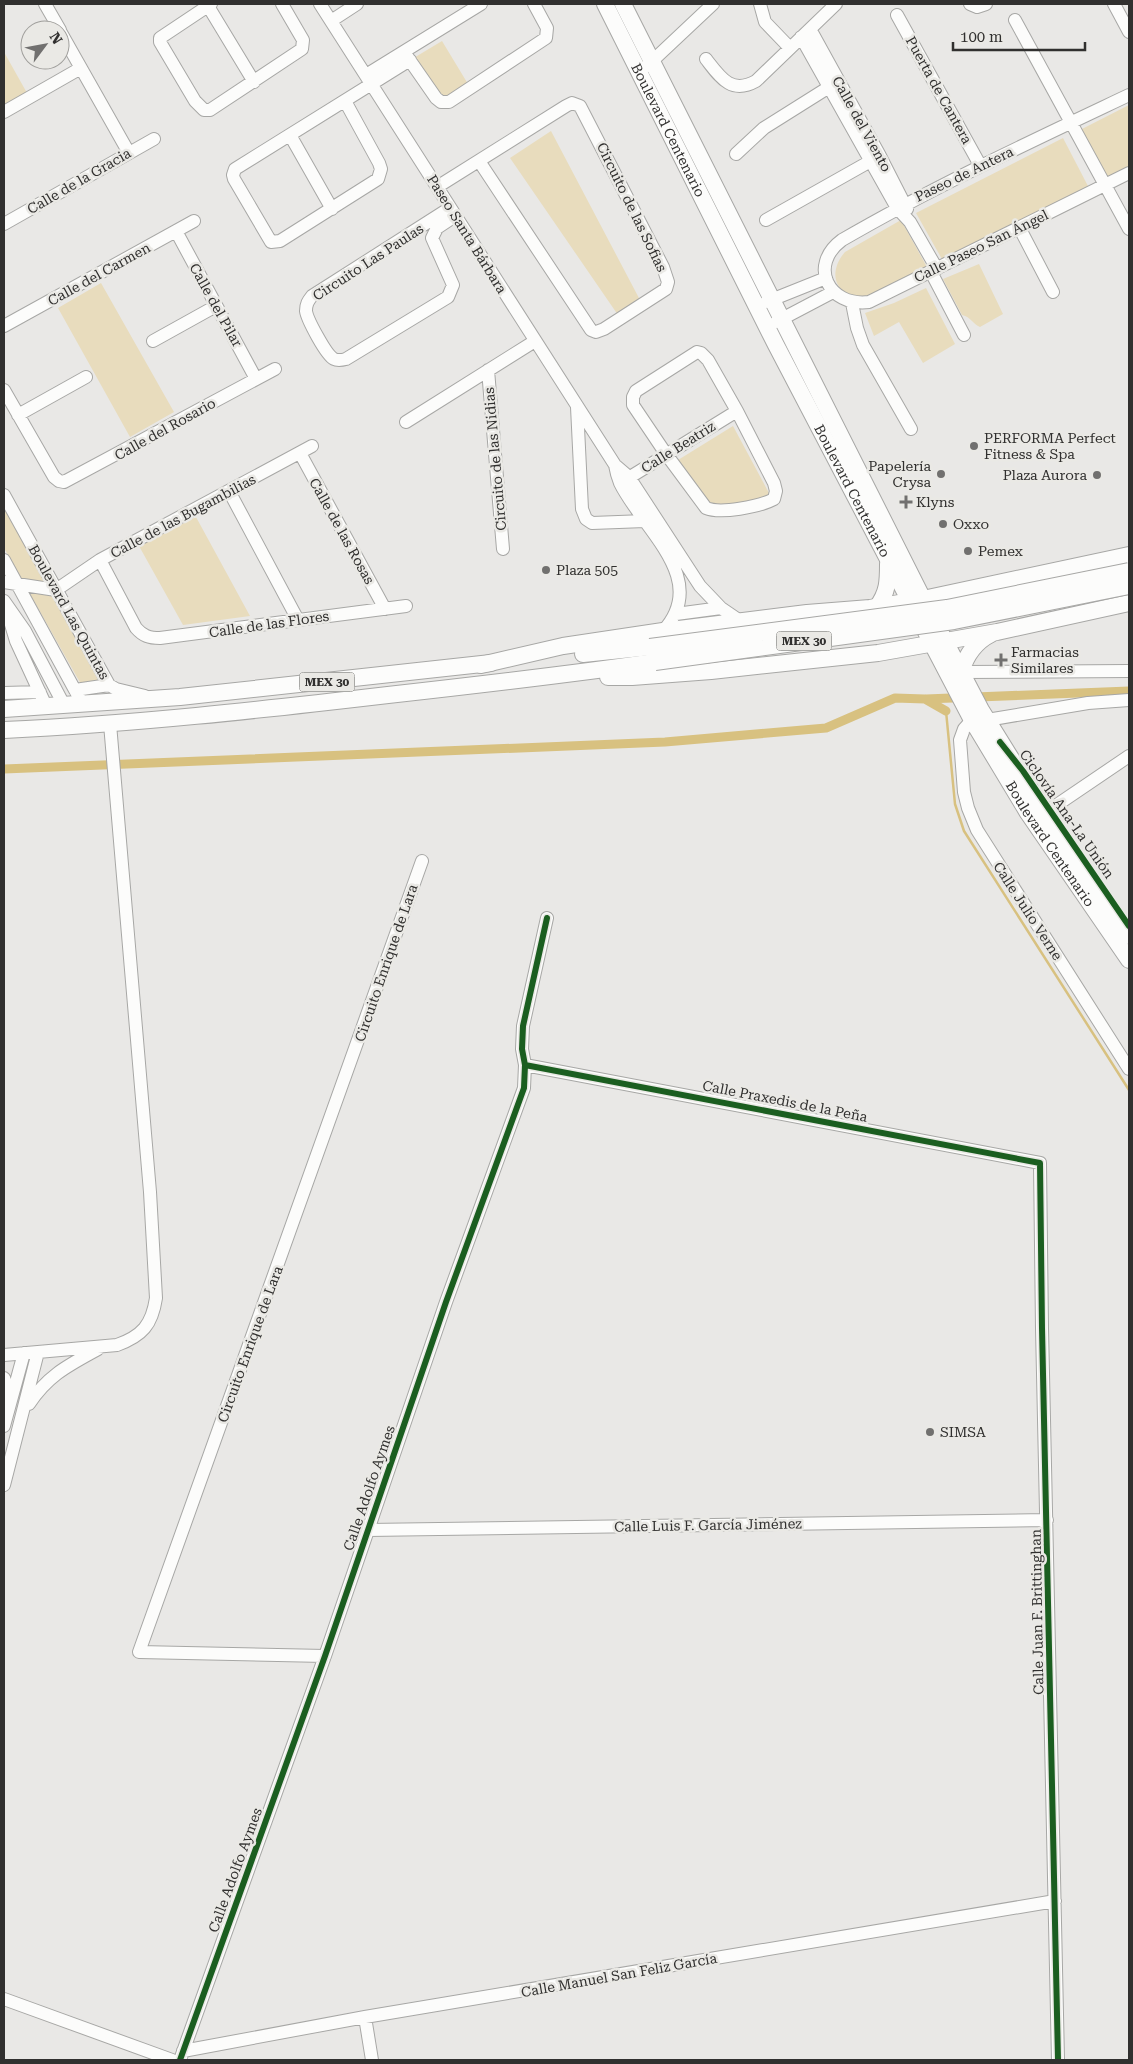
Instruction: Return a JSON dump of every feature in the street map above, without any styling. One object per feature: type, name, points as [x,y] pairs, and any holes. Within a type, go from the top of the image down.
[{"type":"main road","name":"Boulevard Centenario","points":[[605,4],[756,306],[888,561],[916,600]]},
{"type":"main road","name":"Boulevard Centenario","points":[[623,4],[782,319],[916,600],[959,677],[977,716],[1036,813],[1129,937]]},
{"type":"main road","points":[[481,664],[562,646],[663,631],[807,613],[874,607],[916,600],[969,591],[1129,556]]},
{"type":"main road","points":[[874,607],[886,595],[888,561]]},
{"type":"main road","name":"MEX 30","points":[[4,730],[218,715],[573,674],[652,654],[947,608],[1129,570]]},
{"type":"main road","name":"MEX 30","points":[[4,708],[43,699],[64,704],[79,697],[157,698],[481,664],[652,654],[954,621],[1129,586]]},
{"type":"main road","points":[[969,591],[965,611],[972,625],[990,633]]},
{"type":"main road","points":[[573,674],[632,677],[669,675],[878,653],[990,633],[1129,603]]},
{"type":"main road","points":[[874,607],[884,620],[887,628],[884,646],[878,653]]},
{"type":"main road","points":[[959,677],[968,654],[980,640],[990,633]]},
{"type":"main road","name":"Boulevard Centenario","points":[[1036,813],[1040,830],[1129,960]]},
{"type":"main road","points":[[1088,900],[1103,906],[1129,937]]},
{"type":"street","points":[[45,4],[54,20]]},
{"type":"street","points":[[254,82],[210,5],[160,38],[160,42],[195,101],[204,110],[210,110],[254,82],[302,49],[304,44],[282,4]]},
{"type":"street","name":"Paseo Santa Bárbara","points":[[320,4],[615,465],[645,521],[670,559],[679,579],[680,603],[676,614],[663,631]]},
{"type":"street","points":[[331,21],[357,4]]},
{"type":"street","points":[[345,100],[379,163],[381,175],[374,182],[332,210],[280,241],[271,242],[239,188],[233,175],[235,169],[345,100],[369,80],[482,4]]},
{"type":"street","points":[[407,56],[436,98],[441,102],[449,102],[546,38],[547,28],[534,4]]},
{"type":"street","points":[[640,73],[713,4]]},
{"type":"street","points":[[760,4],[765,22],[790,48]]},
{"type":"street","points":[[706,59],[724,81],[731,85],[741,86],[749,84],[756,81],[836,4]]},
{"type":"street","points":[[1114,4],[1129,32]]},
{"type":"street","name":"Puerta de Cantera","points":[[897,15],[980,165]]},
{"type":"street","points":[[1015,20],[1129,229]]},
{"type":"street","name":"Calle del Viento","points":[[806,33],[910,222],[964,335]]},
{"type":"street","points":[[70,48],[128,153]]},
{"type":"street","points":[[4,112],[81,68]]},
{"type":"street","points":[[736,154],[764,128],[834,85]]},
{"type":"street","name":"Paseo de Antera","points":[[826,278],[825,263],[835,245],[901,206],[980,165],[1129,95]]},
{"type":"street","name":"Circuito de las Sofias","points":[[437,187],[566,106],[572,103],[580,106],[662,267],[668,282],[666,288],[604,329],[596,332],[590,330],[479,161]]},
{"type":"street","points":[[290,135],[332,210]]},
{"type":"street","name":"Calle de la Gracia","points":[[4,224],[154,139]]},
{"type":"street","points":[[766,220],[875,158]]},
{"type":"street","name":"Calle Paseo San Ángel","points":[[852,303],[868,302],[1129,173]]},
{"type":"street","name":"Circuito Las Paulas","points":[[453,212],[437,228],[432,238],[453,285],[448,297],[346,359],[332,358],[306,312],[306,303],[312,296],[453,212]]},
{"type":"street","name":"Calle del Carmen","points":[[4,326],[194,221]]},
{"type":"street","points":[[1019,227],[1052,292]]},
{"type":"street","name":"Calle del Pilar","points":[[176,231],[256,379]]},
{"type":"street","points":[[756,306],[826,278],[833,292],[838,297],[852,303],[863,345],[911,429]]},
{"type":"street","points":[[767,326],[833,292]]},
{"type":"street","points":[[153,341],[216,306]]},
{"type":"street","name":"Circuito de las Nidias","points":[[406,422],[535,341]]},
{"type":"street","points":[[697,352],[701,353],[708,360],[737,411],[774,483],[776,491],[774,499],[766,503],[714,512],[706,508],[666,454],[633,405],[633,397],[636,391],[697,352]]},
{"type":"street","name":"Calle del Rosario","points":[[18,415],[54,477],[64,482],[72,480],[275,368]]},
{"type":"street","name":"Circuito de las Nidias","points":[[488,370],[503,549]]},
{"type":"street","points":[[4,390],[18,415],[86,378]]},
{"type":"street","points":[[577,407],[582,510],[586,519],[592,523],[645,521]]},
{"type":"street","name":"Calle Beatriz","points":[[624,480],[737,411]]},
{"type":"street","name":"Calle de las Bugambilias","points":[[56,590],[100,560],[312,446]]},
{"type":"street","name":"Calle de las Rosas","points":[[300,453],[385,609]]},
{"type":"street","name":"Paseo Santa Bárbara","points":[[624,480],[709,597],[740,622]]},
{"type":"street","points":[[229,491],[298,620]]},
{"type":"street","name":"Boulevard Las Quintas","points":[[4,495],[109,685],[116,689],[157,698]]},
{"type":"street","points":[[4,560],[79,697],[109,685]]},
{"type":"street","name":"Calle de las Flores","points":[[100,560],[136,628],[142,635],[149,638],[406,606]]},
{"type":"street","points":[[4,582],[56,590]]},
{"type":"street","points":[[43,699],[21,654],[11,628],[4,601],[34,646],[64,704]]},
{"type":"street","points":[[676,614],[722,608]]},
{"type":"street","points":[[21,654],[34,646]]},
{"type":"street","points":[[31,674],[45,666]]},
{"type":"street","points":[[959,677],[1129,671]]},
{"type":"street","points":[[4,692],[43,699]]},
{"type":"street","points":[[977,716],[1129,700]]},
{"type":"street","name":"Calle Julio Verne","points":[[977,716],[964,729],[960,740],[964,792],[976,830],[1129,1068]]},
{"type":"street","points":[[4,1355],[117,1345],[132,1340],[145,1328],[154,1315],[156,1298],[150,1192],[110,724]]},
{"type":"street","points":[[1036,813],[1129,756]]},
{"type":"street","name":"Circuito Enrique de Lara","points":[[325,1656],[139,1652],[422,861]]},
{"type":"street","name":"Calle Adolfo Aymes","points":[[181,2056],[325,1656],[446,1302],[524,1088],[526,1065],[522,1049],[523,1026],[547,918]]},
{"type":"street","name":"Calle Praxedis de la Peña","points":[[526,1065],[1040,1163]]},
{"type":"street","name":"Calle Juan F. Brittinghan","points":[[1040,1163],[1042,1344],[1056,1901],[1058,2060]]},
{"type":"street","points":[[24,1410],[38,1390],[51,1377],[103,1346]]},
{"type":"street","points":[[4,1485],[38,1352]]},
{"type":"street","points":[[4,1426],[24,1353]]},
{"type":"street","points":[[4,1378],[11,1398]]},
{"type":"street","name":"Calle Luis F. García Jiménez","points":[[368,1530],[1047,1520]]},
{"type":"street","name":"Calle Manuel San Feliz García","points":[[181,2056],[365,2017],[1056,1901]]},
{"type":"street","points":[[4,1999],[172,2060]]},
{"type":"street","points":[[365,2017],[372,2060]]},
{"type":"shaded area","points":[[442,41],[468,84],[445,98],[442,97],[412,59]]},
{"type":"shaded area","points":[[4,52],[27,93],[4,105]]},
{"type":"shaded area","points":[[1129,105],[1129,168],[1106,179],[1080,130]]},
{"type":"shaded area","points":[[551,131],[640,300],[618,315],[510,158]]},
{"type":"shaded area","points":[[1063,138],[1089,188],[943,261],[916,213]]},
{"type":"shaded area","points":[[901,220],[928,269],[864,299],[844,292],[837,283],[836,272],[839,261],[845,252]]},
{"type":"shaded area","points":[[979,264],[1003,314],[980,327],[968,317],[962,315],[943,279]]},
{"type":"shaded area","points":[[101,283],[174,412],[130,437],[58,308]]},
{"type":"shaded area","points":[[926,288],[955,344],[923,363],[899,322],[874,336],[865,313],[894,303]]},
{"type":"shaded area","points":[[733,426],[770,495],[763,500],[717,507],[707,504],[678,460]]},
{"type":"shaded area","points":[[4,499],[104,682],[82,686],[4,548]]},
{"type":"shaded area","points":[[196,517],[250,616],[183,625],[139,546]]},
{"type":"waterway","points":[[926,699],[1129,691]]},
{"type":"waterway","points":[[4,769],[665,742],[826,728],[895,698],[925,699],[946,711]]},
{"type":"waterway","points":[[946,711],[955,804],[964,831],[1129,1090]]},
{"type":"cycle path","name":"Ciclovía Ana-La Unión","points":[[1000,742],[1023,771],[1129,926]]},
{"type":"cycle path","points":[[180,2060],[325,1656],[446,1302],[524,1088],[523,1026],[547,918]]},
{"type":"cycle path","points":[[525,1065],[1040,1163],[1058,2060]]},
{"type":"place","name":"PERFORMA Perfect Fitness & Spa","points":[[974,446]]},
{"type":"place","name":"Papelería Crysa","points":[[941,474]]},
{"type":"place","name":"Plaza Aurora","points":[[1097,475]]},
{"type":"place","name":"Klyns","points":[[906,502]]},
{"type":"place","name":"Oxxo","points":[[943,524]]},
{"type":"place","name":"Pemex","points":[[968,551]]},
{"type":"place","name":"Plaza 505","points":[[546,570]]},
{"type":"place","name":"Farmacias Similares","points":[[1001,660]]},
{"type":"place","name":"SIMSA","points":[[930,1432]]}]
